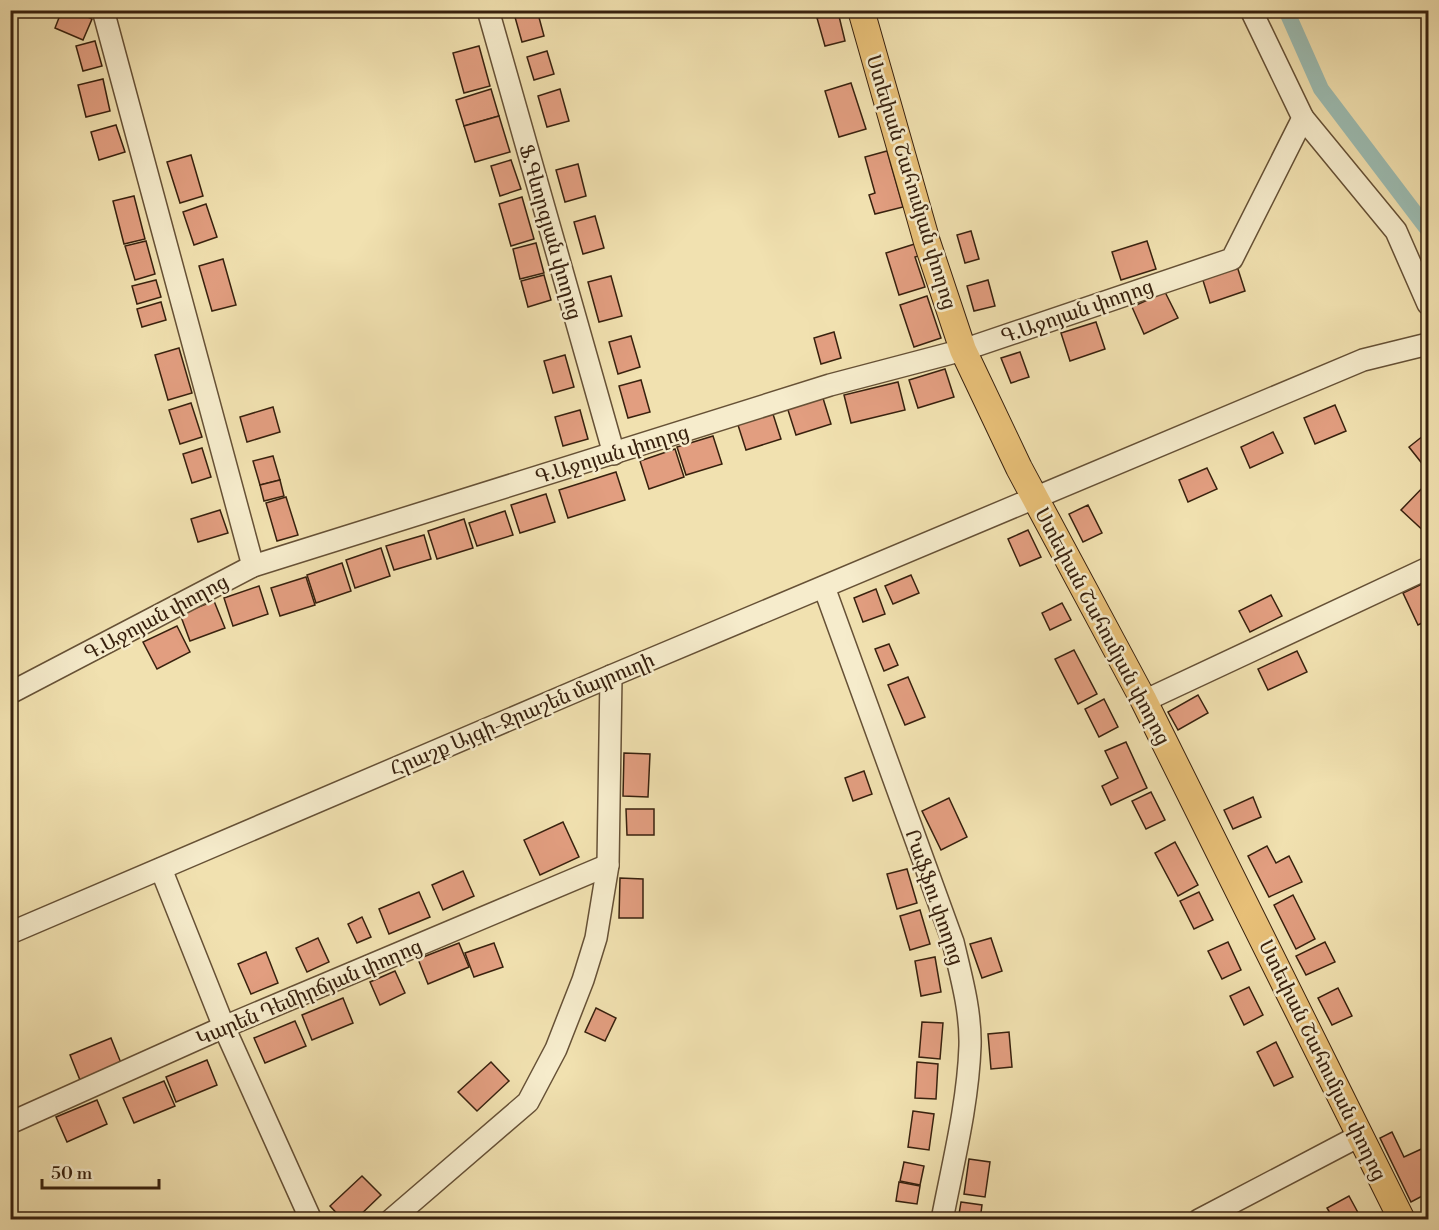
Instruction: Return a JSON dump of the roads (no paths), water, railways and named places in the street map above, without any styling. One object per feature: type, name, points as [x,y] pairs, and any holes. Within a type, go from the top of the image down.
[{"type":"main road","name":"Ստեփան Շահումյան փողոց","points":[[861,10],[927,242],[963,350],[1019,468],[1144,701],[1402,1220]]},
{"type":"street","points":[[103,10],[252,566]]},
{"type":"street","name":"Ֆ.Գևորգյան փողոց","points":[[488,10],[614,454]]},
{"type":"street","points":[[1251,10],[1303,118],[1396,231],[1428,304]]},
{"type":"street","name":"Գ.Աջոյան փողոց","points":[[10,693],[252,566],[830,385],[963,350],[1232,259],[1303,118]]},
{"type":"street","name":"Հրաշք Այգի-Ջրաշեն մայրուղի","points":[[10,933],[611,676],[1363,360],[1428,344]]},
{"type":"street","points":[[1144,701],[1428,568]]},
{"type":"street","name":"Րաֆֆու փողոց","points":[[824,587],[953,942],[966,998],[970,1044],[966,1092],[942,1220]]},
{"type":"street","points":[[390,1220],[528,1102],[556,1049],[584,980],[596,938],[609,865],[611,676]]},
{"type":"street","name":"Կարեն Դեմիրճյան փողոց","points":[[10,1123],[224,1027],[609,865]]},
{"type":"street","points":[[161,869],[224,1027],[312,1220]]},
{"type":"street","points":[[1198,1220],[1361,1135]]},
{"type":"waterway","points":[[1286,10],[1321,89],[1428,230]]}]
